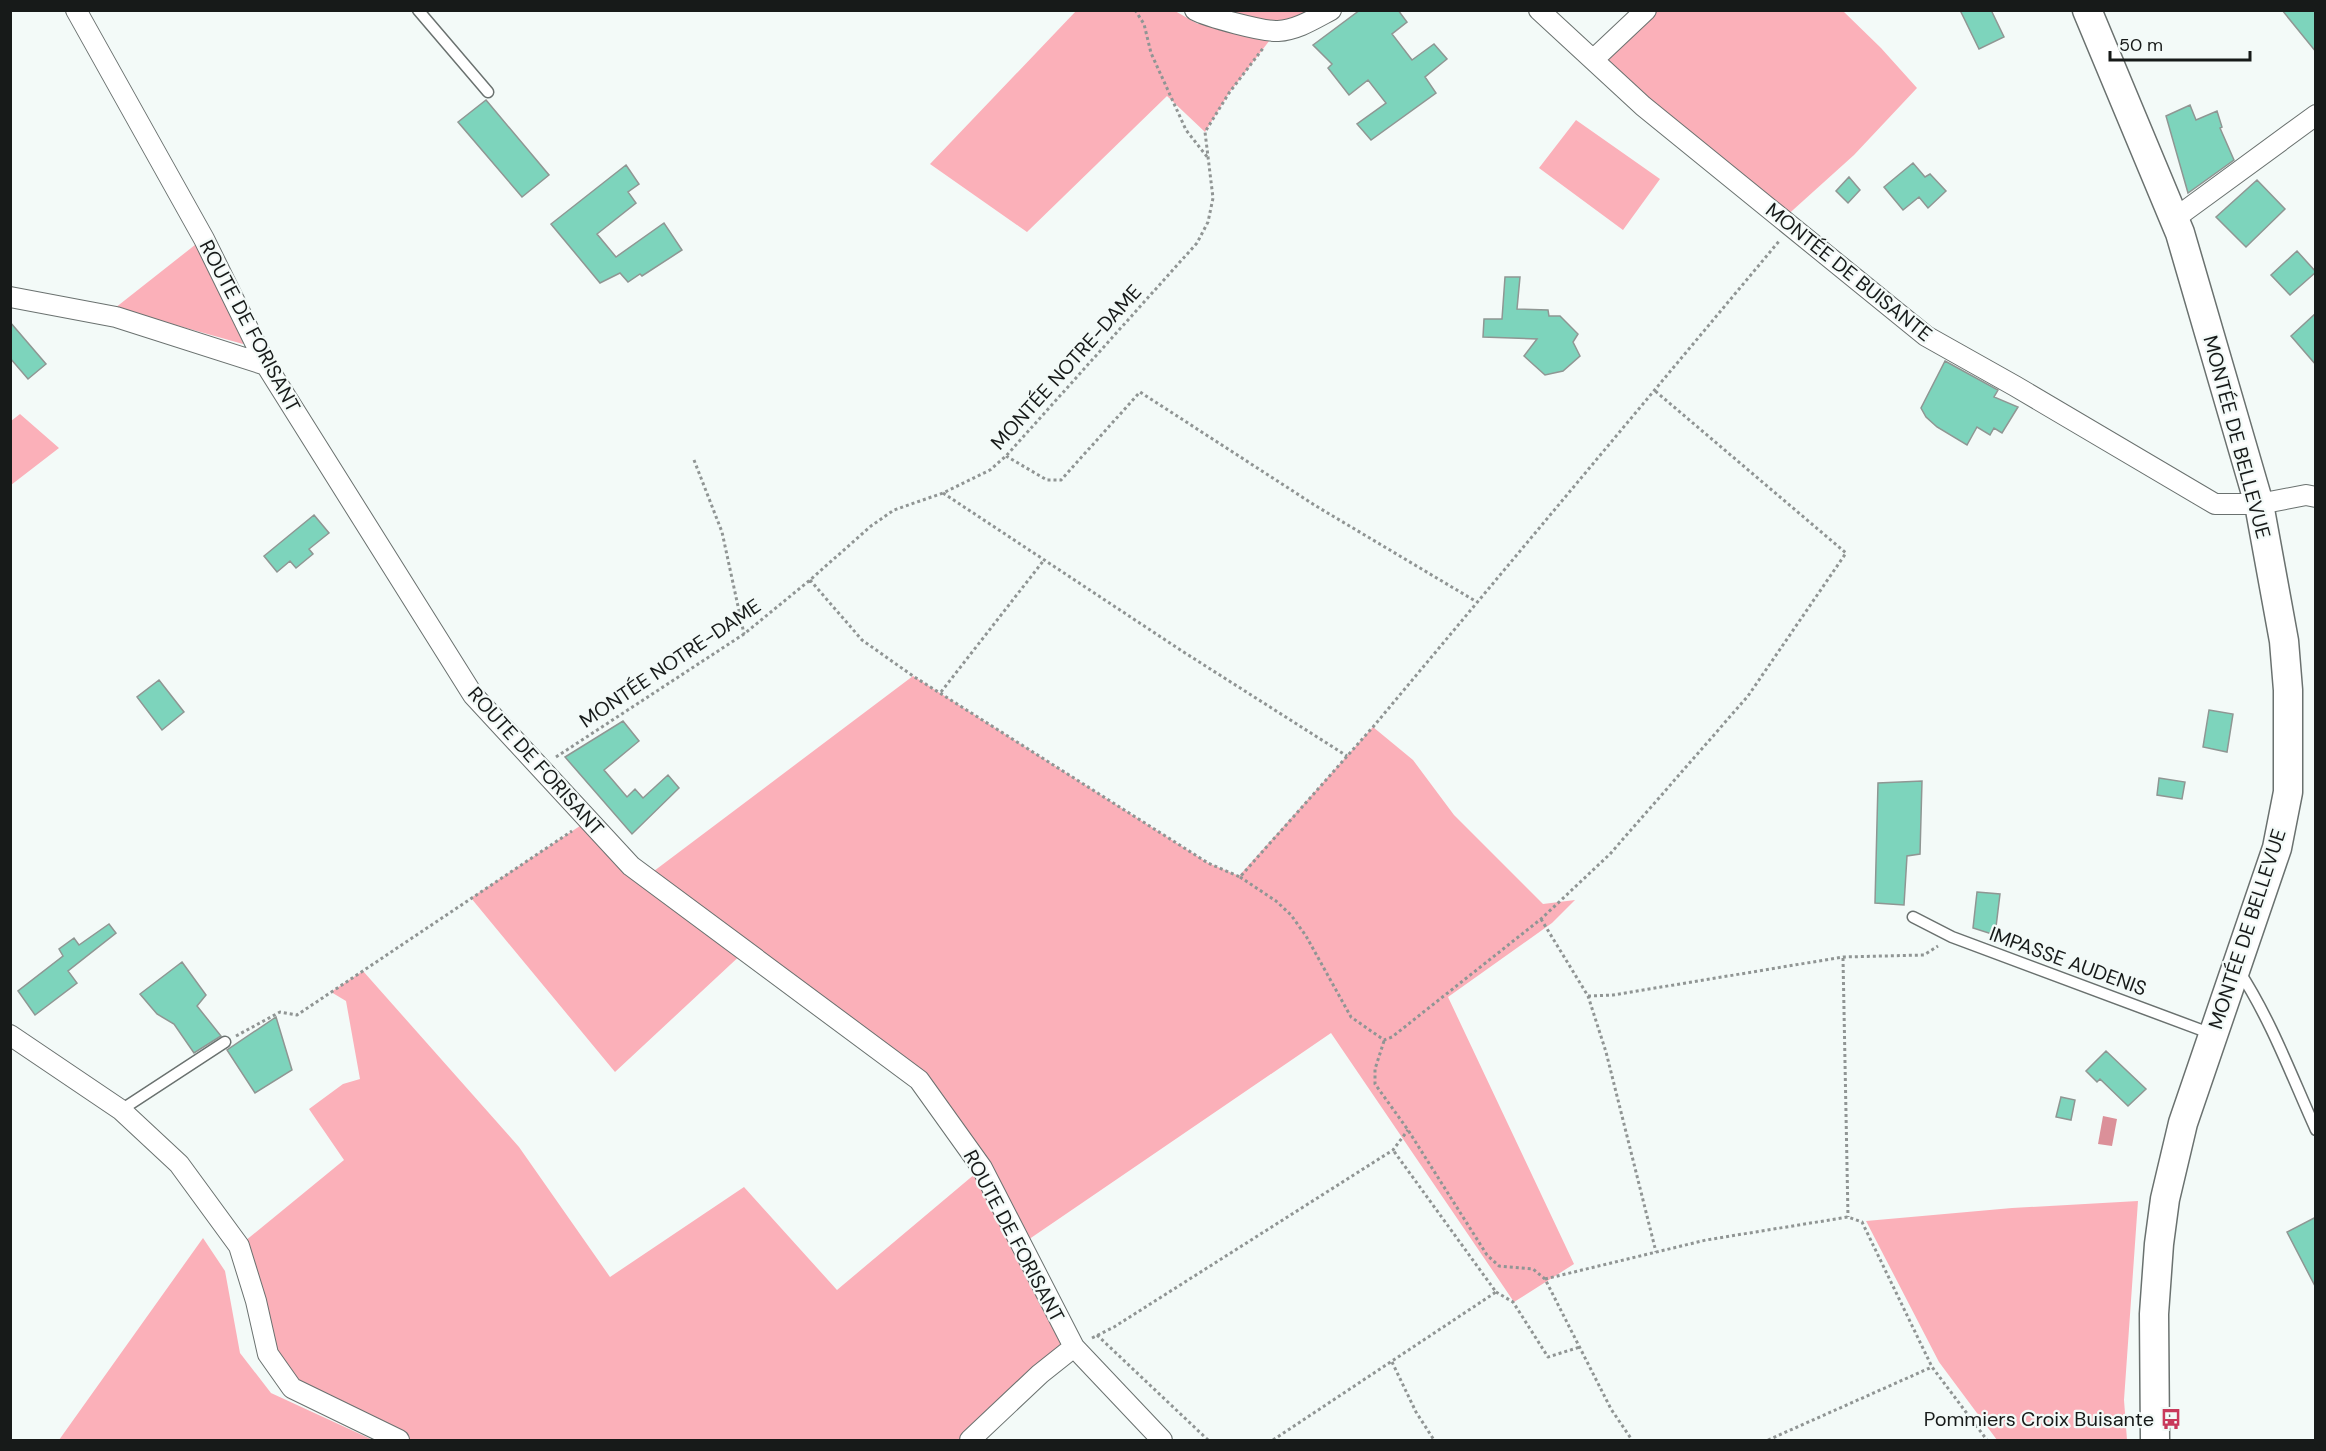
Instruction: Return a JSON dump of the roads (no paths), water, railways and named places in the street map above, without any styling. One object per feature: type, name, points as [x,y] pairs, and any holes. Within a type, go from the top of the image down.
[{"type":"main road","name":"MONTÉE DE BELLEVUE","points":[[2087,10],[2180,233],[2259,504],[2284,641],[2288,690],[2288,792],[2277,848],[2183,1123],[2165,1199],[2154,1314],[2155,1440]]},
{"type":"street","name":"ROUTE DE FORISANT","points":[[76,10],[204,239],[266,365],[473,695],[632,866],[919,1080],[982,1168],[1074,1347],[1162,1440]]},
{"type":"street","points":[[1195,10],[1206,16],[1276,32],[1297,27],[1331,10]]},
{"type":"street","name":"MONTÉE DE BUISANTE","points":[[1539,10],[1643,106],[1926,336],[2215,504],[2259,504],[2306,495],[2316,497]]},
{"type":"street","points":[[1594,59],[1646,10]]},
{"type":"street","points":[[2174,219],[2316,115]]},
{"type":"street","points":[[10,297],[116,317],[266,365]]},
{"type":"street","points":[[10,1035],[121,1110],[179,1164],[239,1246],[256,1301],[268,1354],[292,1388],[399,1440]]},
{"type":"street","points":[[970,1440],[1040,1374],[1074,1347]]},
{"type":"lane","points":[[418,10],[489,92]]},
{"type":"lane","name":"IMPASSE AUDENIS","points":[[1912,917],[1952,937],[2212,1034]]},
{"type":"lane","points":[[2237,969],[2252,991],[2316,1130]]},
{"type":"lane","points":[[121,1110],[225,1042]]},
{"type":"place","name":"Pommiers Croix Buisante","points":[[2171,1419]]}]
